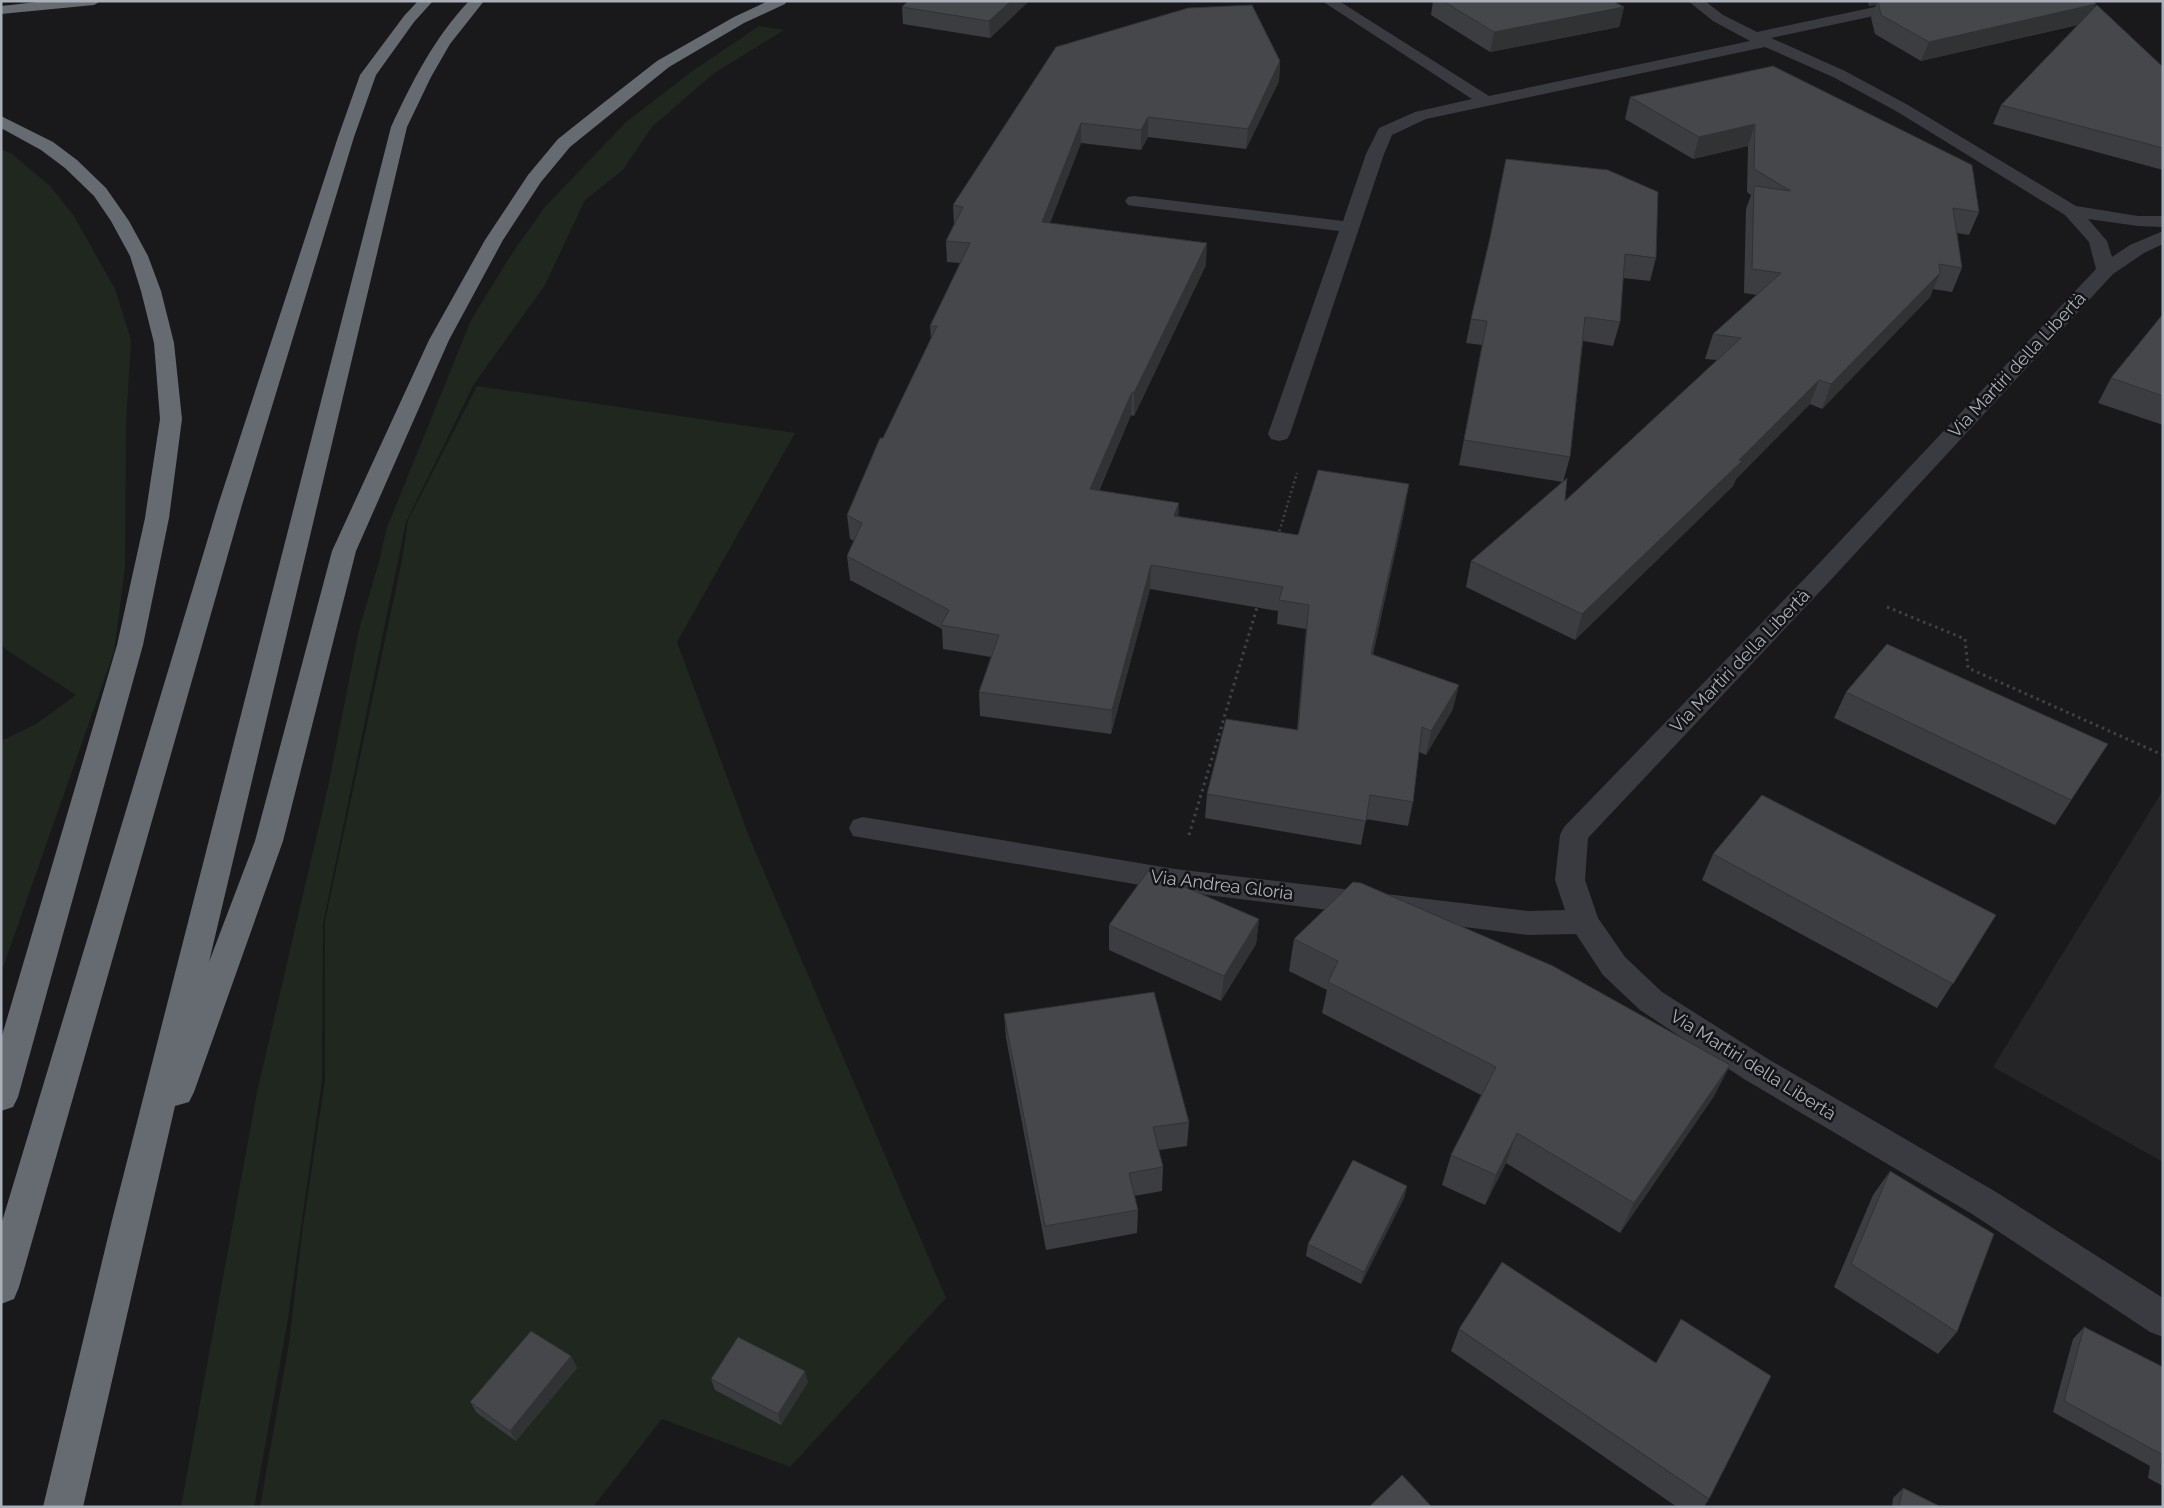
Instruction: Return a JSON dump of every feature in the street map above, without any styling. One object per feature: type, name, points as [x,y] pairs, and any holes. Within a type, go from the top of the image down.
[{"type":"highway","points":[[1,10],[94,1]]},
{"type":"highway","points":[[130,1220],[269,840],[344,551],[439,340],[494,240],[534,179],[564,143],[663,64],[739,20],[780,1]]},
{"type":"highway","points":[[63,1507],[130,1220],[399,127],[425,71],[471,7]]},
{"type":"highway","points":[[1,1287],[227,514],[346,137],[368,75],[417,10]]},
{"type":"highway","points":[[1,121],[47,146],[71,164],[100,192],[120,221],[139,256],[151,290],[164,343],[171,419],[157,518],[130,645],[1,1097]]},
{"type":"street","points":[[1329,1],[1486,101]]},
{"type":"street","points":[[1696,1],[1718,18],[1759,40],[1839,74],[1902,108],[2071,212],[2098,241],[2106,270]]},
{"type":"street","points":[[1279,434],[1384,132],[1421,115],[1925,1]]},
{"type":"street","points":[[1134,201],[1350,227]]},
{"type":"street","points":[[2071,212],[2138,221],[2163,222]]},
{"type":"street","name":"Via Martiri della Libertà","points":[[2163,237],[2138,249],[2106,270],[1818,579],[1574,835],[1570,880],[1584,922],[1614,966],[1651,1001],[1756,1069],[1984,1203],[2163,1318]]},
{"type":"street","name":"Via Andrea Gloria","points":[[863,828],[1176,880],[1529,923],[1584,922]]},
{"type":"path","points":[[1278,536],[1298,470]]},
{"type":"path","points":[[1176,880],[1258,602]]},
{"type":"path","points":[[1887,608],[1965,639],[1968,668],[2163,755]]},
{"type":"shaded area","points":[[759,26],[784,30],[713,74],[652,127],[623,170],[585,200],[545,285],[474,384],[406,522],[323,924],[322,1081],[287,1325],[254,1507],[181,1507],[257,1092],[328,787],[359,630],[380,558],[386,530],[471,320],[513,252],[544,208],[625,123],[691,72]]},
{"type":"shaded area","points":[[1,149],[12,154],[50,186],[74,216],[115,289],[131,340],[126,423],[125,568],[114,652],[1,973],[1,741],[36,724],[76,695],[5,649],[1,644]]},
{"type":"shaded area","points":[[477,386],[795,433],[677,642],[750,839],[946,1298],[790,1467],[662,1419],[593,1507],[260,1507],[289,1343],[302,1233],[325,1080],[325,921],[402,560],[408,520]]},
{"type":"shaded area","points":[[2163,790],[2163,1162],[1993,1067]]},
{"type":"building","points":[[908,1],[1011,1],[989,21],[902,7]]},
{"type":"building","points":[[1443,1],[1613,1],[1624,7],[1494,32]]},
{"type":"building","points":[[1878,1],[2094,1],[2096,4],[1929,42],[1881,15]]},
{"type":"building","points":[[1252,5],[1280,61],[1248,129],[1148,117],[1141,130],[1081,123],[1042,222],[1207,243],[1134,393],[1132,392],[1090,489],[1179,503],[1174,516],[1298,535],[1318,470],[1409,484],[1371,654],[1459,685],[1431,731],[1422,727],[1413,802],[1370,795],[1366,821],[1207,794],[1226,719],[1298,730],[1309,605],[1279,600],[1283,587],[1151,565],[1112,710],[979,692],[999,635],[941,625],[949,610],[847,556],[862,523],[847,515],[880,438],[883,438],[937,326],[930,326],[970,243],[946,241],[963,207],[953,205],[1056,47],[1188,8]]},
{"type":"building","points":[[2097,5],[2163,67],[2163,148],[2001,105]]},
{"type":"building","points":[[1773,66],[1972,165],[1979,212],[1953,208],[1962,268],[1939,264],[1940,273],[1831,384],[1819,380],[1739,460],[1742,461],[1582,614],[1471,561],[1567,478],[1565,501],[1741,338],[1713,334],[1781,273],[1752,269],[1754,186],[1791,191],[1754,169],[1755,124],[1699,137],[1630,97]]},
{"type":"building","points":[[1506,159],[1608,170],[1658,192],[1656,258],[1625,254],[1620,322],[1585,317],[1570,457],[1464,440],[1487,321],[1471,319]]},
{"type":"building","points":[[2163,314],[2163,396],[2111,378]]},
{"type":"building","points":[[1887,644],[2108,744],[2071,800],[1846,692]]},
{"type":"building","points":[[1762,795],[1996,915],[1953,984],[1713,854]]},
{"type":"building","points":[[1148,871],[1259,919],[1224,976],[1109,925]]},
{"type":"building","points":[[1353,882],[1361,883],[1553,966],[1730,1065],[1634,1203],[1517,1133],[1496,1175],[1451,1155],[1496,1067],[1328,982],[1338,961],[1294,939]]},
{"type":"building","points":[[1154,992],[1189,1122],[1153,1127],[1163,1167],[1129,1173],[1138,1210],[1045,1226],[1004,1014]]},
{"type":"building","points":[[1353,1160],[1407,1186],[1364,1272],[1308,1244]]},
{"type":"building","points":[[1890,1171],[1994,1234],[1957,1332],[1851,1264]]},
{"type":"building","points":[[1502,1262],[1656,1363],[1681,1319],[1771,1376],[1709,1499],[1459,1329]]},
{"type":"building","points":[[2084,1327],[2163,1367],[2163,1455],[2064,1401]]},
{"type":"building","points":[[531,1331],[571,1356],[510,1431],[470,1402]]},
{"type":"building","points":[[738,1337],[805,1371],[778,1414],[711,1379]]},
{"type":"building","points":[[2163,1457],[2163,1469],[2160,1467]]},
{"type":"building","points":[[1402,1475],[1432,1507],[1369,1507]]},
{"type":"building","points":[[1903,1488],[1941,1507],[1899,1507]]}]
